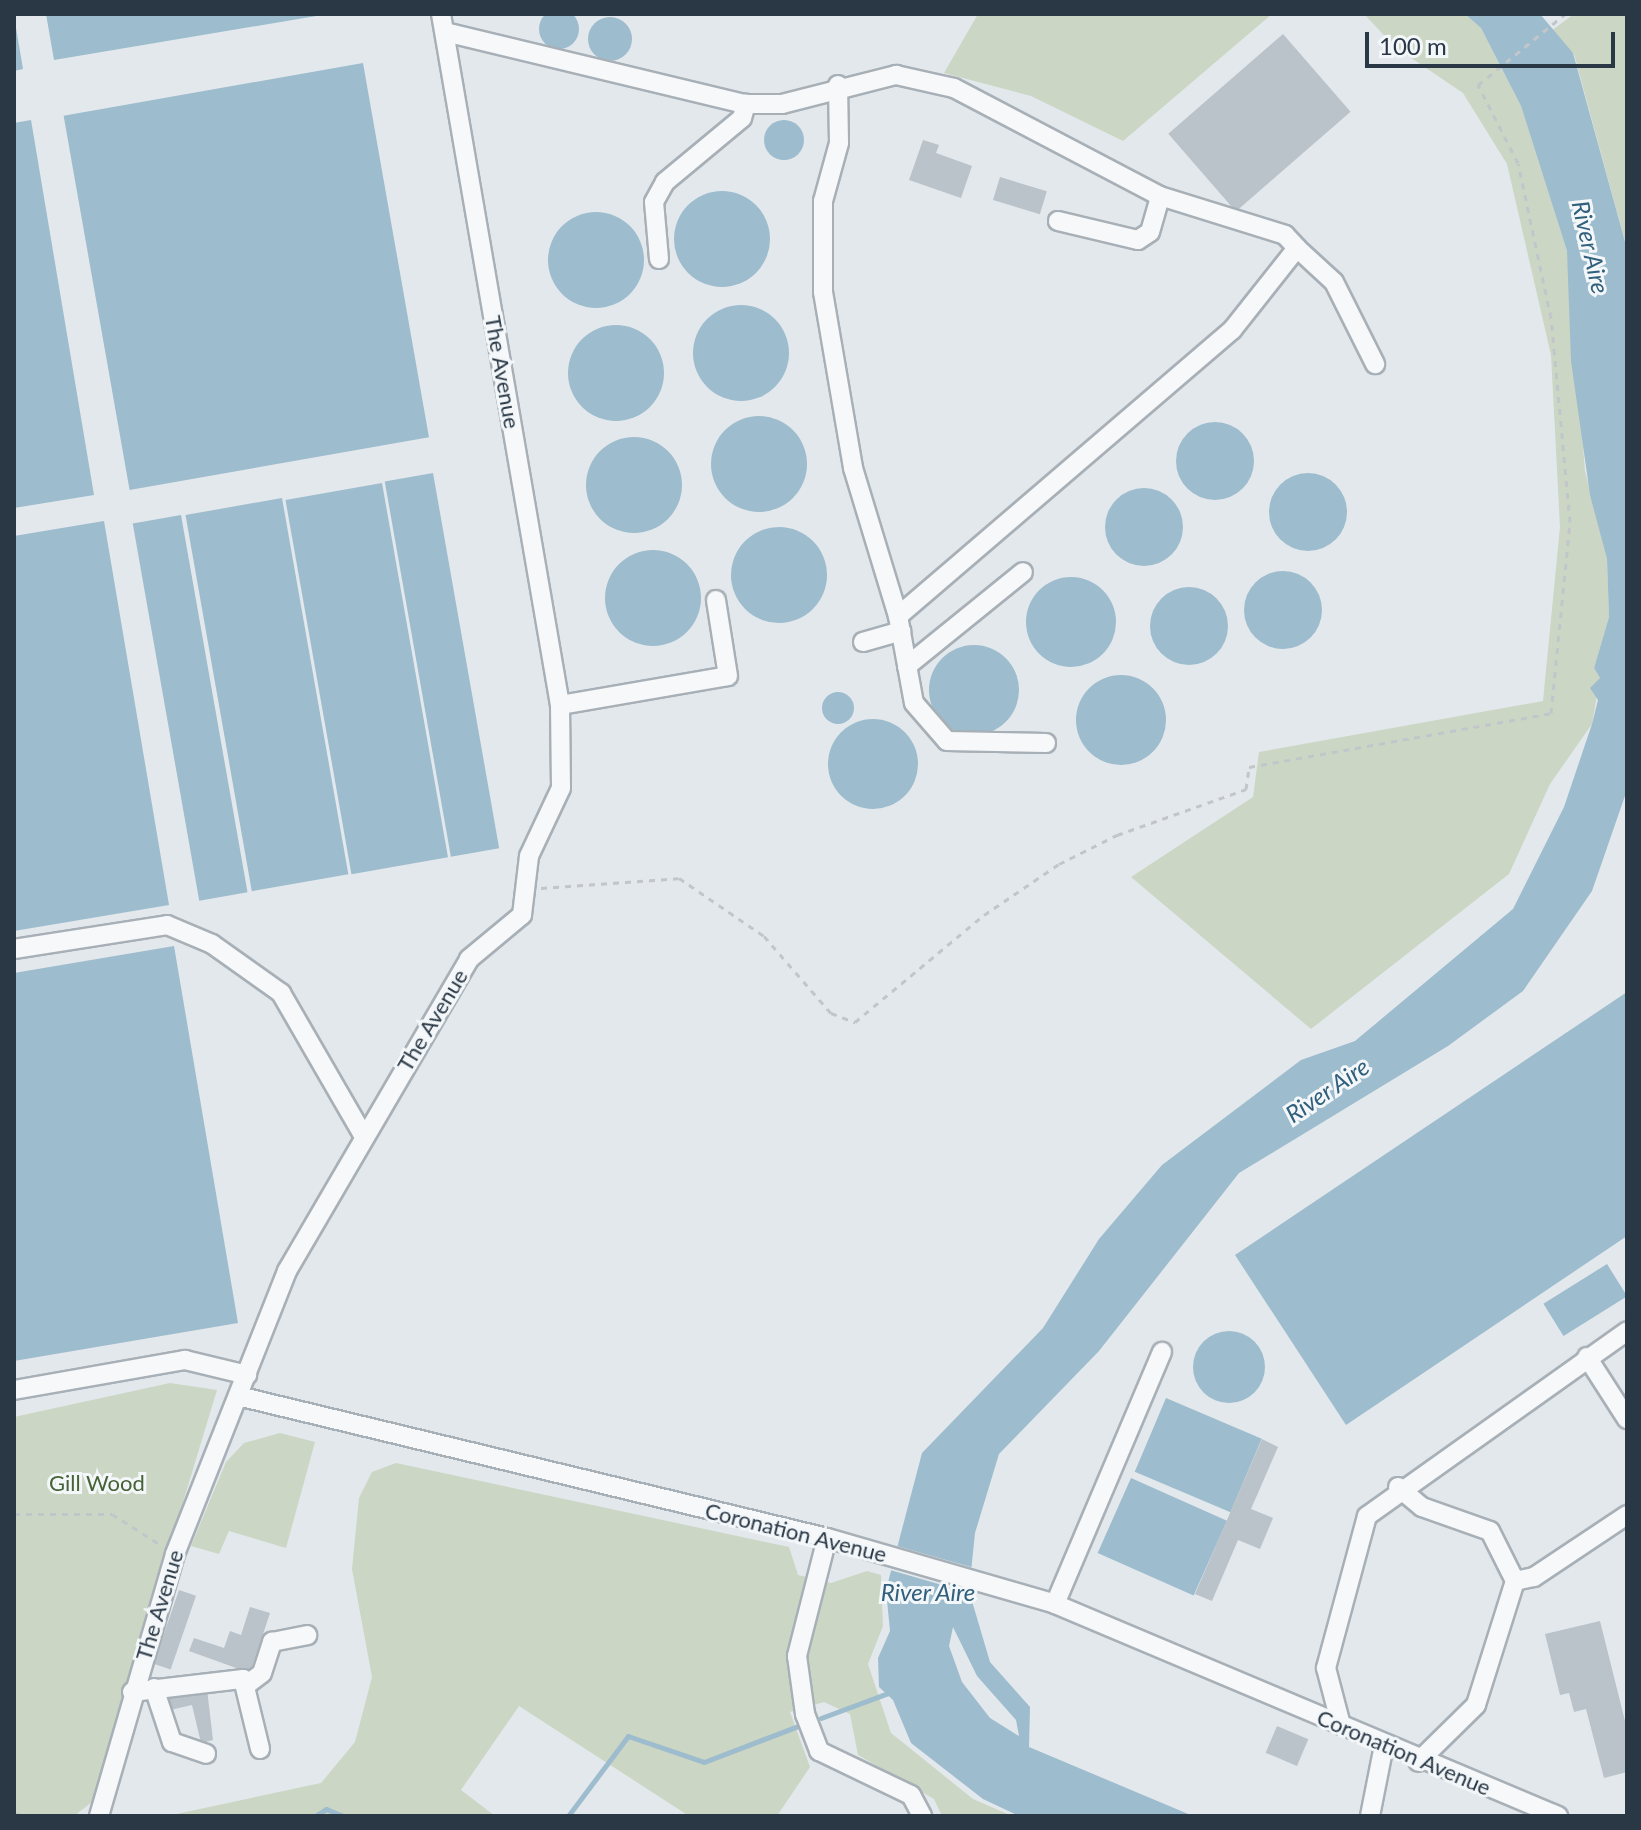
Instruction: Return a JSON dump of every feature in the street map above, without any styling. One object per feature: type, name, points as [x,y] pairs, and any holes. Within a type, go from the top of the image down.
[{"type":"street","points":[[443,23],[746,104],[782,104],[838,85],[896,75],[954,88],[1160,196],[1285,235],[1334,282],[1375,364]]},
{"type":"street","name":"The Avenue","points":[[99,1816],[132,1692],[175,1554],[287,1271],[363,1135],[469,959],[522,915],[529,856],[561,788],[560,705],[443,23]]},
{"type":"street","points":[[838,85],[839,143],[823,201],[823,292],[867,530],[899,624],[914,703],[947,741],[1046,743]]},
{"type":"street","points":[[659,259],[654,202],[665,182],[742,118],[746,104]]},
{"type":"street","points":[[1058,221],[1138,240],[1150,232],[1160,196]]},
{"type":"street","points":[[863,642],[899,624],[1232,330],[1297,248]]},
{"type":"street","points":[[907,666],[1023,572]]},
{"type":"street","points":[[560,705],[728,676],[716,600]]},
{"type":"street","points":[[14,949],[167,925],[212,944],[281,993],[363,1135]]},
{"type":"street","points":[[1341,1725],[1326,1668],[1367,1516],[1398,1487],[1627,1331]]},
{"type":"street","points":[[1055,1604],[1162,1352]]},
{"type":"street","points":[[1587,1357],[1627,1419]]},
{"type":"street","points":[[14,1390],[185,1360],[247,1375]]},
{"type":"street","name":"Coronation Avenue","points":[[238,1396],[827,1538],[1055,1604],[1341,1725],[1418,1762],[1558,1816]]},
{"type":"street","points":[[1398,1487],[1422,1507],[1490,1531],[1515,1581],[1476,1705],[1418,1762]]},
{"type":"street","points":[[1515,1581],[1534,1577],[1627,1515]]},
{"type":"street","points":[[827,1538],[797,1656],[805,1714],[819,1751],[911,1795],[922,1816]]},
{"type":"street","points":[[245,1686],[262,1673],[272,1642],[307,1635]]},
{"type":"street","points":[[132,1692],[232,1675],[245,1686],[260,1749]]},
{"type":"street","points":[[154,1688],[172,1742],[206,1754]]},
{"type":"street","points":[[1370,1816],[1384,1745]]},
{"type":"path","points":[[525,890],[679,878],[764,936],[831,1013],[855,1022],[984,915],[1059,864],[1117,835],[1246,789],[1249,767],[1551,713],[1570,522],[1551,318],[1518,163],[1478,85],[1565,14]]},
{"type":"path","points":[[14,1514],[112,1514],[175,1554]]},
{"type":"path","points":[[14,1813],[29,1816]]},
{"type":"green space","points":[[978,14],[1272,14],[1123,141],[1031,96],[944,73]]},
{"type":"green space","points":[[1364,14],[1465,14],[1481,28],[1521,106],[1567,251],[1585,471],[1607,559],[1609,617],[1594,668],[1600,678],[1592,724],[1550,784],[1509,874],[1311,1029],[1131,877],[1253,797],[1259,752],[1543,701],[1560,527],[1551,355],[1507,164],[1463,93],[1395,47]]},
{"type":"green space","points":[[1574,14],[1627,14],[1627,249],[1574,54],[1551,31]]},
{"type":"green space","name":"Gill Wood","points":[[170,1383],[217,1390],[92,1802],[74,1816],[14,1816],[14,1417]]},
{"type":"green space","points":[[280,1433],[315,1442],[286,1548],[229,1531],[219,1554],[191,1546],[226,1462],[244,1443]]},
{"type":"green space","points":[[396,1463],[789,1547],[798,1575],[831,1583],[867,1571],[881,1575],[883,1626],[868,1664],[891,1733],[973,1799],[1012,1816],[942,1816],[934,1799],[858,1755],[850,1714],[824,1702],[790,1712],[810,1767],[777,1816],[689,1816],[519,1706],[461,1790],[495,1816],[167,1816],[321,1783],[355,1742],[372,1677],[352,1569],[359,1498],[372,1472]]},
{"type":"water","points":[[559,9],[573,15],[579,29],[573,43],[559,49],[545,43],[539,29],[545,15]]},
{"type":"water","points":[[46,14],[328,14],[54,60]]},
{"type":"water","name":"River Aire","points":[[1465,14],[1540,14],[1573,53],[1627,249],[1627,790],[1592,891],[1523,991],[1448,1046],[1239,1173],[1099,1351],[999,1454],[975,1533],[969,1591],[990,1662],[1030,1707],[1029,1747],[1193,1816],[1019,1816],[983,1799],[911,1743],[893,1700],[879,1687],[878,1658],[890,1631],[886,1590],[922,1453],[1043,1328],[1099,1239],[1162,1165],[1301,1060],[1355,1041],[1513,909],[1564,807],[1592,724],[1598,700],[1590,688],[1600,678],[1594,668],[1609,617],[1607,559],[1590,495],[1571,361],[1567,251],[1521,106],[1481,28]],"holes":[[[953,1627],[977,1676],[1016,1720],[1019,1736],[990,1718],[962,1682],[949,1646]]]},
{"type":"water","points":[[14,16],[23,69],[14,71]]},
{"type":"water","points":[[610,17],[626,23],[632,39],[626,55],[610,61],[594,55],[588,39],[594,23]]},
{"type":"water","points":[[363,63],[429,437],[130,490],[64,116]]},
{"type":"water","points":[[31,120],[94,495],[14,508],[14,123]]},
{"type":"water","points":[[784,120],[798,126],[804,140],[798,154],[784,160],[770,154],[764,140],[770,126]]},
{"type":"water","points":[[722,191],[740,195],[756,205],[766,221],[770,239],[766,257],[756,273],[740,283],[722,287],[704,283],[688,273],[678,257],[674,239],[678,221],[688,205],[704,195]]},
{"type":"water","points":[[596,212],[614,216],[630,226],[640,242],[644,260],[640,278],[630,294],[614,304],[596,308],[578,304],[562,294],[552,278],[548,260],[552,242],[562,226],[578,216]]},
{"type":"water","points":[[741,305],[759,309],[775,319],[785,335],[789,353],[785,371],[775,387],[759,397],[741,401],[723,397],[707,387],[697,371],[693,353],[697,335],[707,319],[723,309]]},
{"type":"water","points":[[616,325],[634,329],[650,339],[660,355],[664,373],[660,391],[650,407],[634,417],[616,421],[598,417],[582,407],[572,391],[568,373],[572,355],[582,339],[598,329]]},
{"type":"water","points":[[759,416],[777,420],[793,430],[803,446],[807,464],[803,482],[793,498],[777,508],[759,512],[741,508],[725,498],[715,482],[711,464],[715,446],[725,430],[741,420]]},
{"type":"water","points":[[1215,422],[1230,425],[1243,433],[1251,446],[1254,461],[1251,476],[1243,489],[1230,497],[1215,500],[1200,497],[1187,489],[1179,476],[1176,461],[1179,446],[1187,433],[1200,425]]},
{"type":"water","points":[[634,437],[652,441],[668,451],[678,467],[682,485],[678,503],[668,519],[652,529],[634,533],[616,529],[600,519],[590,503],[586,485],[590,467],[600,451],[616,441]]},
{"type":"water","points":[[433,473],[499,848],[451,857],[385,482]]},
{"type":"water","points":[[1308,473],[1323,476],[1336,484],[1344,497],[1347,512],[1344,527],[1336,540],[1323,548],[1308,551],[1293,548],[1280,540],[1272,527],[1269,512],[1272,497],[1280,484],[1293,476]]},
{"type":"water","points":[[382,483],[448,857],[351,874],[285,500]]},
{"type":"water","points":[[1144,488],[1159,491],[1172,499],[1180,512],[1183,527],[1180,542],[1172,555],[1159,563],[1144,566],[1129,563],[1116,555],[1108,542],[1105,527],[1108,512],[1116,499],[1129,491]]},
{"type":"water","points":[[282,498],[348,874],[252,891],[185,515]]},
{"type":"water","points":[[181,515],[248,892],[199,901],[133,524]]},
{"type":"water","points":[[104,521],[169,905],[14,931],[14,536]]},
{"type":"water","points":[[779,527],[797,531],[813,541],[823,557],[827,575],[823,593],[813,609],[797,619],[779,623],[761,619],[745,609],[735,593],[731,575],[735,557],[745,541],[761,531]]},
{"type":"water","points":[[653,550],[671,554],[687,564],[697,580],[701,598],[697,616],[687,632],[671,642],[653,646],[635,642],[619,632],[609,616],[605,598],[609,580],[619,564],[635,554]]},
{"type":"water","points":[[1283,571],[1298,574],[1311,582],[1319,595],[1322,610],[1319,625],[1311,638],[1298,646],[1283,649],[1268,646],[1255,638],[1247,625],[1244,610],[1247,595],[1255,582],[1268,574]]},
{"type":"water","points":[[1071,577],[1088,580],[1103,590],[1113,605],[1116,622],[1113,639],[1103,654],[1088,664],[1071,667],[1054,664],[1039,654],[1029,639],[1026,622],[1029,605],[1039,590],[1054,580]]},
{"type":"water","points":[[1189,587],[1204,590],[1217,598],[1225,611],[1228,626],[1225,641],[1217,654],[1204,662],[1189,665],[1174,662],[1161,654],[1153,641],[1150,626],[1153,611],[1161,598],[1174,590]]},
{"type":"water","points":[[974,645],[991,648],[1006,658],[1016,673],[1019,690],[1016,707],[1006,722],[991,732],[974,735],[957,732],[942,722],[932,707],[929,690],[932,673],[942,658],[957,648]]},
{"type":"water","points":[[1121,675],[1138,678],[1153,688],[1163,703],[1166,720],[1163,737],[1153,752],[1138,762],[1121,765],[1104,762],[1089,752],[1079,737],[1076,720],[1079,703],[1089,688],[1104,678]]},
{"type":"water","points":[[838,692],[849,697],[854,708],[849,719],[838,724],[827,719],[822,708],[827,697]]},
{"type":"water","points":[[873,719],[890,722],[905,732],[915,747],[918,764],[915,781],[905,796],[890,806],[873,809],[856,806],[841,796],[831,781],[828,764],[831,747],[841,732],[856,722]]},
{"type":"water","points":[[174,946],[238,1323],[14,1361],[14,973]]},
{"type":"water","points":[[1627,992],[1627,1236],[1346,1425],[1235,1255]]},
{"type":"water","points":[[1607,1264],[1627,1296],[1564,1336],[1543,1304]]},
{"type":"water","points":[[1229,1331],[1249,1337],[1259,1347],[1265,1367],[1259,1387],[1249,1397],[1229,1403],[1209,1397],[1199,1387],[1193,1367],[1199,1347],[1209,1337]]},
{"type":"water","points":[[1166,1398],[1262,1439],[1230,1512],[1135,1472]]},
{"type":"water","points":[[1131,1478],[1227,1521],[1194,1596],[1098,1553]]},
{"type":"pier","points":[[897,1546],[976,1569],[969,1593],[890,1570]]},
{"type":"building","points":[[1283,34],[1351,112],[1236,211],[1168,134]]},
{"type":"building","points":[[923,140],[939,145],[936,153],[972,166],[961,198],[909,180]]},
{"type":"building","points":[[1000,177],[1047,191],[1040,214],[993,200]]},
{"type":"building","points":[[1262,1439],[1278,1447],[1251,1509],[1273,1518],[1260,1549],[1238,1540],[1212,1601],[1195,1594]]},
{"type":"building","points":[[179,1590],[196,1596],[171,1670],[154,1664]]},
{"type":"building","points":[[250,1607],[270,1613],[250,1673],[189,1651],[194,1638],[224,1648],[230,1631],[241,1635]]},
{"type":"building","points":[[1600,1621],[1627,1729],[1627,1772],[1604,1778],[1586,1709],[1574,1712],[1569,1693],[1560,1695],[1545,1634]]},
{"type":"building","points":[[207,1689],[213,1740],[201,1743],[192,1705],[170,1710],[167,1698]]},
{"type":"building","points":[[1277,1726],[1308,1739],[1297,1766],[1266,1753]]},
{"type":"waterway","points":[[821,1718],[891,1692]]},
{"type":"waterway","points":[[568,1816],[628,1736],[704,1762],[801,1725]]},
{"type":"waterway","points":[[315,1816],[326,1809],[343,1816]]},
{"type":"waterway","points":[[400,1816],[448,1816]]}]
